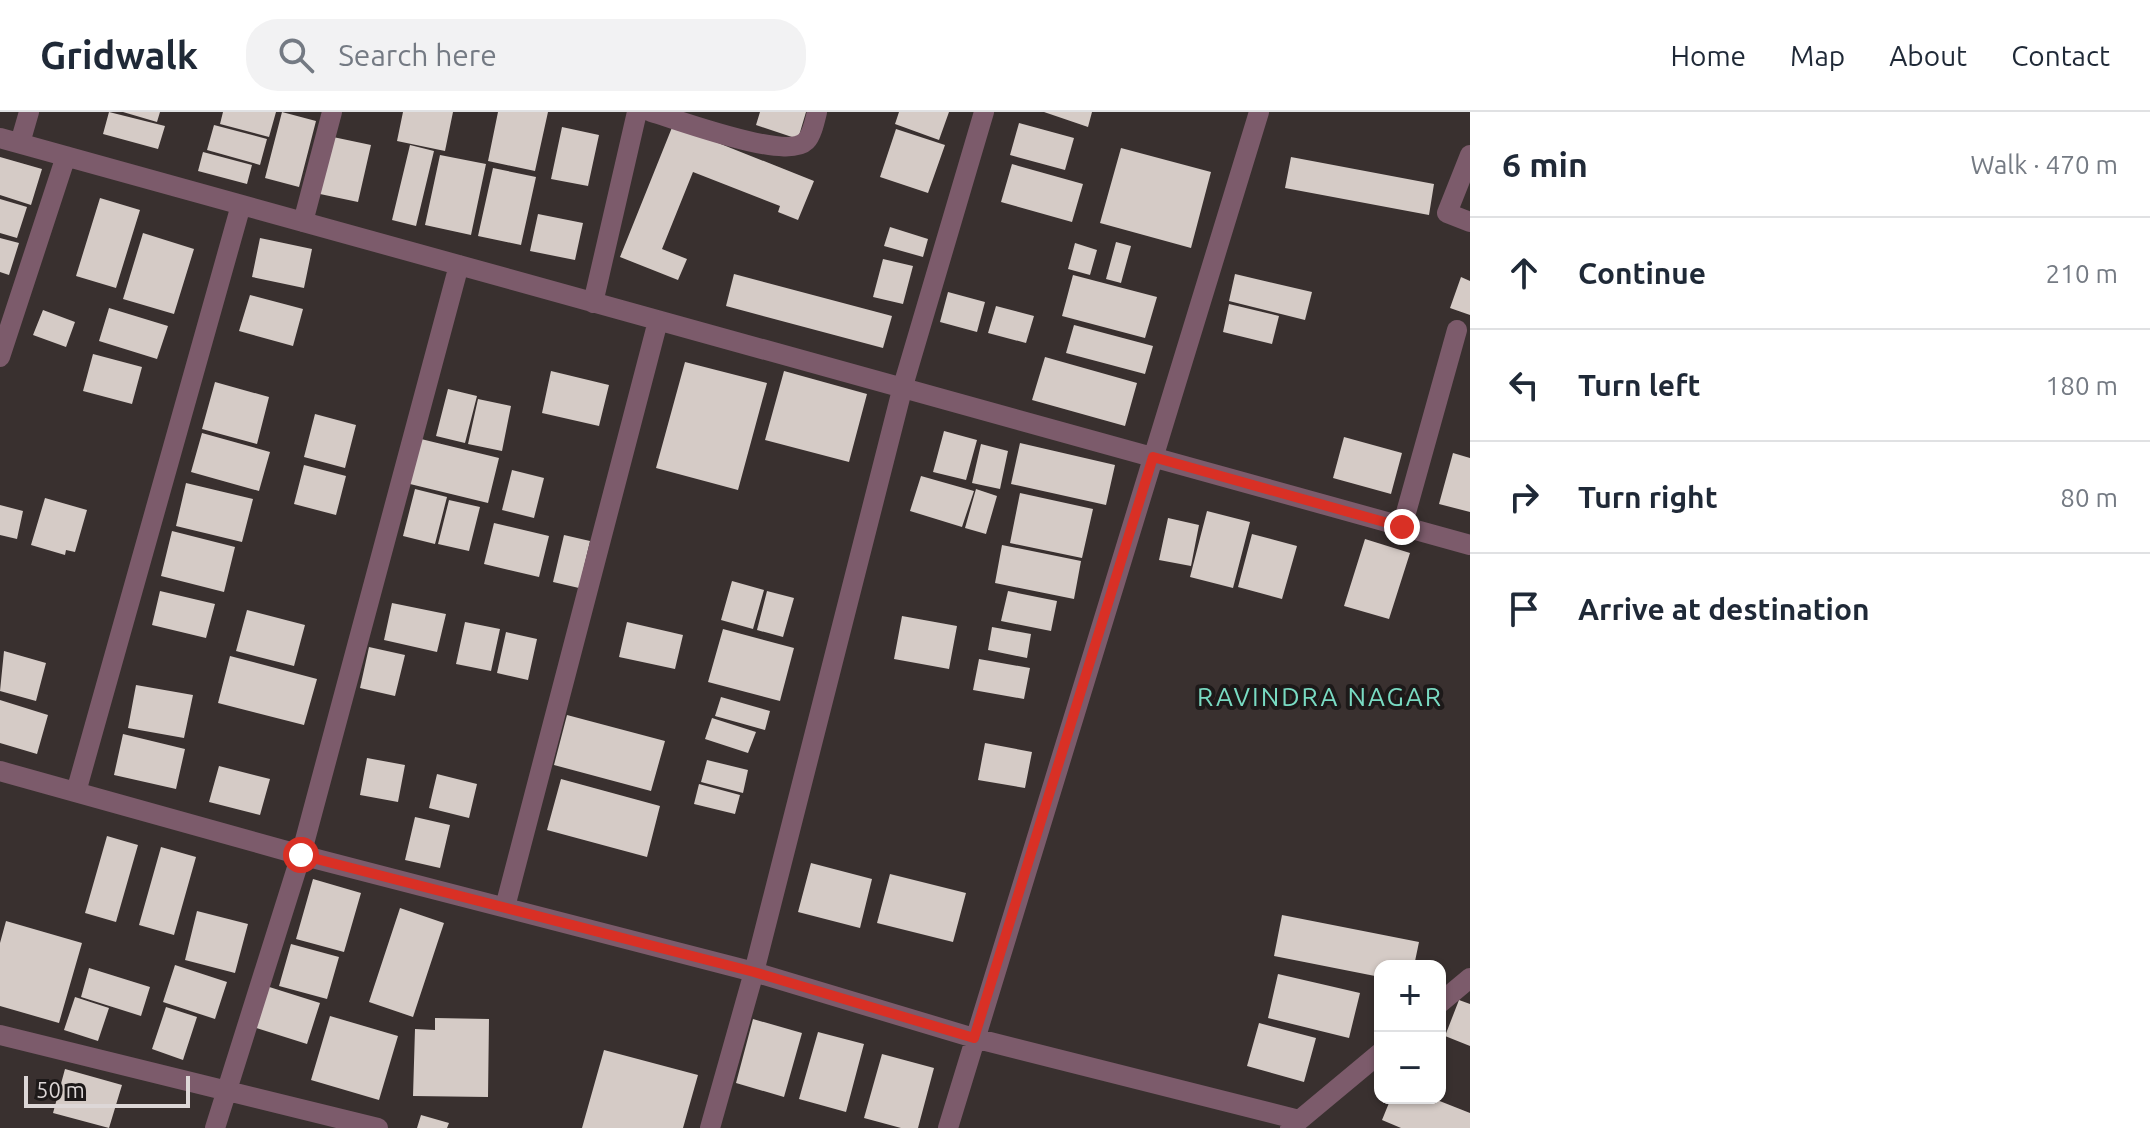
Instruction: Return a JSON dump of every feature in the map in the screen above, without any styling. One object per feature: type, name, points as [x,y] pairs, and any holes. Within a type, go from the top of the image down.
[{"type":"street","points":[[29,112],[10,140],[1470,545]]},
{"type":"street","points":[[303,222],[332,112]]},
{"type":"street","points":[[593,303],[637,112]]},
{"type":"street","points":[[651,112],[767,146],[796,147],[808,140],[817,112]]},
{"type":"street","points":[[710,1128],[754,972],[903,386],[984,112]]},
{"type":"street","points":[[948,1128],[1259,112]]},
{"type":"street","points":[[1470,155],[1447,213],[1470,222]]},
{"type":"street","points":[[0,357],[66,156]]},
{"type":"street","points":[[76,792],[241,205]]},
{"type":"street","points":[[215,1128],[301,855],[459,265]]},
{"type":"street","points":[[505,907],[658,321]]},
{"type":"street","points":[[1402,527],[1457,330]]},
{"type":"street","points":[[0,771],[301,855],[754,972],[974,1038],[1294,1124],[1374,1058]]},
{"type":"street","points":[[1446,998],[1470,978]]},
{"type":"street","points":[[0,1035],[378,1128]]},
{"type":"building","points":[[109,112],[165,126],[158,149],[103,134]]},
{"type":"building","points":[[123,112],[160,112],[157,122]]},
{"type":"building","points":[[223,112],[276,112],[269,137],[220,124]]},
{"type":"building","points":[[282,112],[316,121],[299,187],[265,178]]},
{"type":"building","points":[[403,112],[453,112],[445,151],[397,141]]},
{"type":"building","points":[[498,112],[548,112],[535,171],[488,161]]},
{"type":"building","points":[[760,112],[806,112],[798,139],[756,125]]},
{"type":"building","points":[[899,112],[949,112],[939,140],[895,124]]},
{"type":"building","points":[[1044,112],[1092,112],[1088,127]]},
{"type":"building","points":[[1019,123],[1074,138],[1065,170],[1010,155]]},
{"type":"building","points":[[214,125],[267,139],[260,165],[207,150]]},
{"type":"building","points":[[673,125],[814,181],[798,220],[778,212],[780,206],[693,172],[662,249],[687,259],[678,280],[620,257]]},
{"type":"building","points":[[562,127],[599,135],[588,186],[551,179]]},
{"type":"building","points":[[896,129],[945,145],[928,193],[880,177]]},
{"type":"building","points":[[333,137],[371,145],[358,202],[320,194]]},
{"type":"building","points":[[410,145],[434,151],[416,226],[392,220]]},
{"type":"building","points":[[1121,148],[1211,172],[1191,248],[1100,223]]},
{"type":"building","points":[[203,152],[252,165],[247,184],[198,171]]},
{"type":"building","points":[[440,155],[486,164],[471,235],[425,225]]},
{"type":"building","points":[[0,157],[42,169],[31,205],[0,195]]},
{"type":"building","points":[[1291,157],[1434,184],[1429,215],[1285,188]]},
{"type":"building","points":[[1012,164],[1083,184],[1072,222],[1001,202]]},
{"type":"building","points":[[493,168],[536,177],[521,245],[478,236]]},
{"type":"building","points":[[100,198],[140,210],[116,288],[76,276]]},
{"type":"building","points":[[0,199],[27,207],[17,238],[0,233]]},
{"type":"building","points":[[538,214],[583,223],[575,260],[530,251]]},
{"type":"building","points":[[890,227],[928,239],[923,257],[884,246]]},
{"type":"building","points":[[143,233],[194,249],[174,314],[123,299]]},
{"type":"building","points":[[0,238],[19,243],[9,275],[0,272]]},
{"type":"building","points":[[260,238],[312,249],[304,288],[252,277]]},
{"type":"building","points":[[1116,242],[1131,246],[1121,283],[1106,279]]},
{"type":"building","points":[[1075,243],[1097,250],[1090,275],[1068,269]]},
{"type":"building","points":[[883,259],[913,266],[903,304],[873,297]]},
{"type":"building","points":[[734,274],[892,316],[883,348],[726,306]]},
{"type":"building","points":[[1235,274],[1312,292],[1305,320],[1229,301]]},
{"type":"building","points":[[1073,275],[1157,297],[1145,338],[1062,316]]},
{"type":"building","points":[[1461,277],[1470,281],[1470,315],[1450,308]]},
{"type":"building","points":[[948,292],[985,302],[977,332],[940,322]]},
{"type":"building","points":[[250,295],[303,309],[293,346],[239,331]]},
{"type":"building","points":[[1229,304],[1279,316],[1272,344],[1223,332]]},
{"type":"building","points":[[996,306],[1034,316],[1026,343],[988,333]]},
{"type":"building","points":[[109,308],[168,326],[157,359],[99,341]]},
{"type":"building","points":[[43,310],[75,322],[66,347],[33,335]]},
{"type":"building","points":[[1074,325],[1153,346],[1145,374],[1066,353]]},
{"type":"building","points":[[93,354],[142,367],[132,404],[83,391]]},
{"type":"building","points":[[1045,357],[1137,383],[1125,426],[1032,400]]},
{"type":"building","points":[[685,362],[767,383],[738,490],[656,468]]},
{"type":"building","points":[[551,371],[609,385],[599,426],[542,413]]},
{"type":"building","points":[[784,371],[867,394],[849,462],[765,440]]},
{"type":"building","points":[[215,382],[269,397],[257,444],[202,429]]},
{"type":"building","points":[[448,389],[477,396],[465,443],[436,436]]},
{"type":"building","points":[[478,399],[511,406],[502,451],[468,444]]},
{"type":"building","points":[[315,414],[356,425],[345,468],[304,457]]},
{"type":"building","points":[[944,431],[977,440],[966,480],[933,472]]},
{"type":"building","points":[[202,433],[270,452],[259,491],[191,472]]},
{"type":"building","points":[[1344,437],[1402,453],[1391,494],[1333,478]]},
{"type":"building","points":[[421,439],[499,458],[488,503],[410,484]]},
{"type":"building","points":[[1020,443],[1115,465],[1106,505],[1011,484]]},
{"type":"building","points":[[981,444],[1008,451],[1000,489],[972,483]]},
{"type":"building","points":[[1453,453],[1470,458],[1470,512],[1439,504]]},
{"type":"building","points":[[304,465],[346,476],[336,515],[294,504]]},
{"type":"building","points":[[512,470],[544,478],[534,518],[502,510]]},
{"type":"building","points":[[921,476],[974,491],[962,527],[910,511]]},
{"type":"building","points":[[186,483],[253,499],[242,542],[176,526]]},
{"type":"building","points":[[415,489],[447,497],[435,544],[403,536]]},
{"type":"building","points":[[976,489],[997,496],[986,534],[965,528]]},
{"type":"building","points":[[1020,493],[1093,509],[1082,558],[1010,543]]},
{"type":"building","points":[[45,498],[87,510],[75,552],[66,550],[65,555],[31,545]]},
{"type":"building","points":[[449,500],[480,507],[469,551],[438,544]]},
{"type":"building","points":[[0,505],[23,511],[17,539],[0,535]]},
{"type":"building","points":[[1207,511],[1250,522],[1233,588],[1190,577]]},
{"type":"building","points":[[1168,518],[1199,525],[1191,566],[1159,560]]},
{"type":"building","points":[[494,523],[549,536],[539,577],[484,564]]},
{"type":"building","points":[[172,531],[235,547],[224,592],[161,576]]},
{"type":"building","points":[[1252,534],[1297,546],[1282,599],[1238,587]]},
{"type":"building","points":[[564,535],[590,541],[579,588],[553,582]]},
{"type":"building","points":[[1365,539],[1410,553],[1389,619],[1344,606]]},
{"type":"building","points":[[1002,545],[1081,561],[1074,599],[995,583]]},
{"type":"building","points":[[732,581],[764,590],[753,629],[721,620]]},
{"type":"building","points":[[160,591],[215,604],[206,638],[152,625]]},
{"type":"building","points":[[767,591],[794,598],[783,637],[757,630]]},
{"type":"building","points":[[1008,591],[1057,601],[1051,631],[1001,621]]},
{"type":"building","points":[[392,603],[446,614],[437,652],[384,640]]},
{"type":"building","points":[[247,610],[305,625],[294,666],[236,651]]},
{"type":"building","points":[[902,616],[957,626],[949,669],[894,659]]},
{"type":"building","points":[[465,622],[500,629],[491,671],[456,664]]},
{"type":"building","points":[[627,622],[683,635],[675,669],[619,657]]},
{"type":"building","points":[[992,627],[1031,634],[1027,658],[988,650]]},
{"type":"building","points":[[723,629],[794,648],[780,701],[708,682]]},
{"type":"building","points":[[506,632],[537,639],[528,680],[497,673]]},
{"type":"building","points":[[369,647],[405,655],[395,696],[360,688]]},
{"type":"building","points":[[4,651],[46,663],[36,701],[0,691]]},
{"type":"building","points":[[230,656],[317,679],[304,725],[218,703]]},
{"type":"building","points":[[979,659],[1030,668],[1024,699],[973,690]]},
{"type":"building","points":[[136,685],[193,695],[184,738],[128,728]]},
{"type":"building","points":[[721,697],[770,711],[765,730],[715,716]]},
{"type":"building","points":[[0,700],[48,715],[37,754],[0,743]]},
{"type":"building","points":[[567,715],[665,741],[651,791],[554,765]]},
{"type":"building","points":[[712,718],[756,732],[748,753],[705,739]]},
{"type":"building","points":[[123,734],[185,749],[176,789],[114,775]]},
{"type":"building","points":[[985,743],[1032,752],[1025,788],[978,780]]},
{"type":"building","points":[[367,758],[405,765],[398,802],[360,795]]},
{"type":"building","points":[[707,760],[748,770],[743,793],[701,782]]},
{"type":"building","points":[[219,766],[270,779],[260,815],[209,802]]},
{"type":"building","points":[[437,774],[477,784],[469,818],[429,808]]},
{"type":"building","points":[[561,779],[660,806],[647,857],[547,830]]},
{"type":"building","points":[[699,784],[740,795],[735,814],[694,804]]},
{"type":"building","points":[[415,817],[450,825],[440,868],[405,860]]},
{"type":"building","points":[[107,836],[138,845],[116,922],[85,913]]},
{"type":"building","points":[[161,847],[196,857],[174,935],[139,925]]},
{"type":"building","points":[[811,863],[872,879],[860,928],[798,912]]},
{"type":"building","points":[[890,874],[966,893],[953,942],[877,923]]},
{"type":"building","points":[[313,879],[361,893],[344,952],[296,939]]},
{"type":"building","points":[[400,908],[444,923],[413,1017],[369,1002]]},
{"type":"building","points":[[197,911],[248,924],[235,973],[185,960]]},
{"type":"building","points":[[1282,915],[1419,942],[1415,960],[1374,960],[1374,976],[1274,956]]},
{"type":"building","points":[[6,921],[82,943],[59,1023],[0,1006],[0,943]]},
{"type":"building","points":[[291,944],[339,957],[327,999],[279,986]]},
{"type":"building","points":[[175,965],[227,982],[215,1019],[163,1002]]},
{"type":"building","points":[[89,968],[150,987],[141,1016],[81,997]]},
{"type":"building","points":[[1278,974],[1360,993],[1349,1038],[1268,1018]]},
{"type":"building","points":[[263,985],[320,1003],[307,1044],[250,1026]]},
{"type":"building","points":[[75,997],[109,1008],[98,1041],[64,1030]]},
{"type":"building","points":[[1459,1000],[1470,1004],[1470,1046],[1446,1036]]},
{"type":"building","points":[[166,1007],[197,1017],[183,1060],[152,1049]]},
{"type":"building","points":[[330,1016],[398,1036],[379,1100],[311,1080]]},
{"type":"building","points":[[435,1018],[489,1019],[488,1097],[413,1096],[415,1029],[435,1030]]},
{"type":"building","points":[[753,1019],[802,1033],[784,1097],[736,1083]]},
{"type":"building","points":[[1259,1023],[1316,1038],[1304,1082],[1247,1066]]},
{"type":"building","points":[[818,1032],[864,1044],[846,1112],[799,1099]]},
{"type":"building","points":[[604,1050],[698,1075],[683,1128],[582,1128]]},
{"type":"building","points":[[882,1054],[934,1068],[918,1128],[901,1128],[864,1118]]},
{"type":"building","points":[[65,1069],[122,1085],[109,1128],[53,1113]]},
{"type":"building","points":[[1389,1104],[1446,1104],[1470,1113],[1470,1128],[1401,1128],[1382,1120]]},
{"type":"building","points":[[421,1115],[449,1123],[447,1128],[417,1128]]},
{"type":"district","name":"RAVINDRA NAGAR","points":[[1320,696]]},
{"type":"route","points":[[301,855],[754,972],[974,1038],[1153,457],[1402,527]]}]
